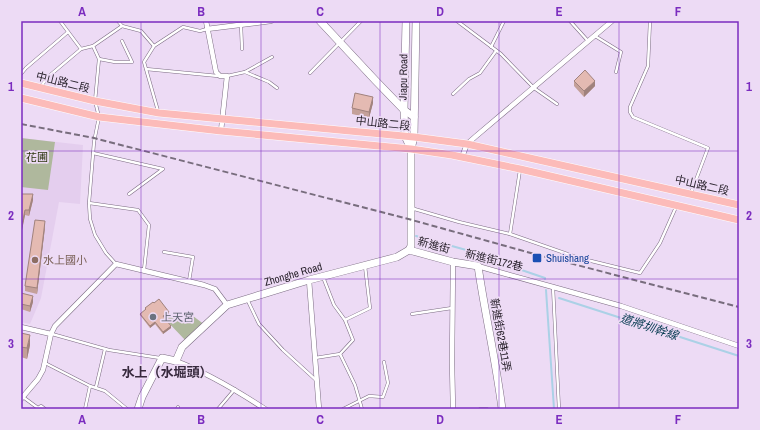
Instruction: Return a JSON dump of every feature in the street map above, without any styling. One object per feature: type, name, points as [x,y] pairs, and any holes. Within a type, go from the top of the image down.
[{"type":"main road","name":"中山路二段","points":[[21,83],[95,102],[159,113],[405,136],[467,144],[739,205]]},
{"type":"main road","name":"中山路二段","points":[[21,98],[99,117],[220,132],[412,149],[462,157],[739,220]]},
{"type":"main road","points":[[676,206],[680,192]]},
{"type":"street","points":[[206,21],[216,72],[220,76],[227,76],[220,132]]},
{"type":"street","points":[[207,29],[272,21]]},
{"type":"street","points":[[320,21],[404,110],[414,117]]},
{"type":"street","name":"Jiapu Road","points":[[406,21],[404,110],[405,136],[412,149]]},
{"type":"street","name":"Jiapu Road","points":[[412,149],[414,137],[416,21]]},
{"type":"street","points":[[462,157],[467,144],[612,21]]},
{"type":"street","points":[[409,250],[411,246],[412,149]]},
{"type":"street","name":"新進街","points":[[409,250],[453,262]]},
{"type":"street","name":"Zhonghe Road","points":[[176,361],[182,347],[227,305],[323,276],[397,257],[409,250]]},
{"type":"street","points":[[453,262],[453,409]]},
{"type":"street","name":"新進街172巷","points":[[453,262],[478,266],[621,306],[739,346]]},
{"type":"street","points":[[22,398],[38,379],[45,363],[51,334],[55,326],[116,264],[189,281],[215,289],[227,305]]},
{"type":"street","name":"新進街62巷11弄","points":[[478,266],[502,409]]},
{"type":"street","points":[[310,280],[319,409]]},
{"type":"street","points":[[21,327],[51,334]]},
{"type":"street","points":[[138,409],[142,397],[162,358],[176,361],[212,376],[265,409]]},
{"type":"lane","points":[[60,21],[81,49]]},
{"type":"lane","points":[[118,21],[122,26],[141,31],[154,46]]},
{"type":"lane","points":[[310,74],[339,42],[362,21]]},
{"type":"lane","points":[[457,21],[501,54],[534,88],[557,104]]},
{"type":"lane","points":[[491,47],[504,21]]},
{"type":"lane","points":[[570,21],[588,42]]},
{"type":"lane","points":[[650,21],[648,66],[630,107],[630,112],[633,117],[708,148],[691,194]]},
{"type":"lane","points":[[241,24],[242,50]]},
{"type":"lane","points":[[40,88],[49,76],[81,49],[93,46],[122,26]]},
{"type":"lane","points":[[159,113],[144,62],[154,46],[183,27],[200,31],[207,29]]},
{"type":"lane","points":[[21,74],[68,32]]},
{"type":"lane","points":[[595,36],[621,52],[616,72]]},
{"type":"lane","points":[[99,59],[115,62],[132,62],[122,41]]},
{"type":"lane","points":[[93,46],[99,59],[95,102],[99,117],[94,138],[89,203],[90,219],[95,235],[106,253],[116,264]]},
{"type":"lane","points":[[453,94],[469,79],[480,73],[496,51]]},
{"type":"lane","points":[[227,76],[245,72],[272,57]]},
{"type":"lane","points":[[146,69],[220,76]]},
{"type":"lane","points":[[245,72],[269,82],[278,88]]},
{"type":"lane","points":[[93,153],[163,169],[129,194]]},
{"type":"lane","points":[[510,234],[520,169]]},
{"type":"lane","points":[[89,203],[138,210],[149,225],[144,270]]},
{"type":"lane","points":[[411,208],[459,222],[510,234],[579,258],[640,273],[660,243],[676,206]]},
{"type":"lane","points":[[164,252],[193,257],[189,281]]},
{"type":"lane","points":[[345,320],[370,308],[365,265]]},
{"type":"lane","points":[[316,358],[340,354],[352,340],[345,320],[334,306],[323,276]]},
{"type":"lane","points":[[553,287],[559,409]]},
{"type":"lane","points":[[246,299],[259,324],[283,350],[317,382]]},
{"type":"lane","points":[[412,314],[453,308]]},
{"type":"lane","points":[[51,334],[105,349],[162,358]]},
{"type":"lane","points":[[96,387],[105,349]]},
{"type":"lane","points":[[340,354],[355,385],[362,409]]},
{"type":"lane","points":[[343,409],[369,396],[383,397],[388,383],[384,362]]},
{"type":"lane","points":[[45,363],[90,386],[105,391],[127,409]]},
{"type":"lane","points":[[85,409],[90,386]]},
{"type":"lane","points":[[218,409],[235,389]]},
{"type":"lane","points":[[22,398],[38,408],[41,406],[45,409]]},
{"type":"lane","points":[[480,409],[487,409]]},
{"type":"shaded area","name":"水上國小","points":[[21,138],[83,145],[80,204],[59,202],[41,298],[30,324],[21,322]]},
{"type":"green space","name":"花圃","points":[[21,138],[55,142],[48,190],[21,187]]},
{"type":"green space","points":[[189,313],[205,325],[186,341],[165,319],[171,314],[184,322]]},
{"type":"building","points":[[585,70],[595,81],[584,91],[574,81]]},
{"type":"building","points":[[355,93],[373,97],[369,112],[352,108]]},
{"type":"building","points":[[21,194],[33,194],[29,210],[25,210],[21,229]]},
{"type":"building","points":[[35,220],[45,221],[37,288],[25,286]]},
{"type":"building","points":[[21,293],[33,296],[30,306],[21,304]]},
{"type":"building","name":"上天宮","points":[[159,299],[169,312],[163,316],[171,326],[163,332],[155,322],[150,326],[140,314],[146,309],[145,308]]},
{"type":"building","points":[[21,333],[30,335],[27,348],[21,347]]},
{"type":"waterway","points":[[416,236],[477,253],[545,279]]},
{"type":"waterway","points":[[546,290],[554,409]]},
{"type":"waterway","name":"道將圳幹線","points":[[559,298],[739,356]]},
{"type":"railway","points":[[21,124],[94,138],[412,220],[538,255],[739,307]]},
{"type":"place","name":"Shuishang","points":[[537,258]]},
{"type":"place","name":"水上國小","points":[[35,260]]},
{"type":"place","name":"上天宮","points":[[153,317]]},
{"type":"district","name":"水上（水堀頭）","points":[[167,372]]}]
